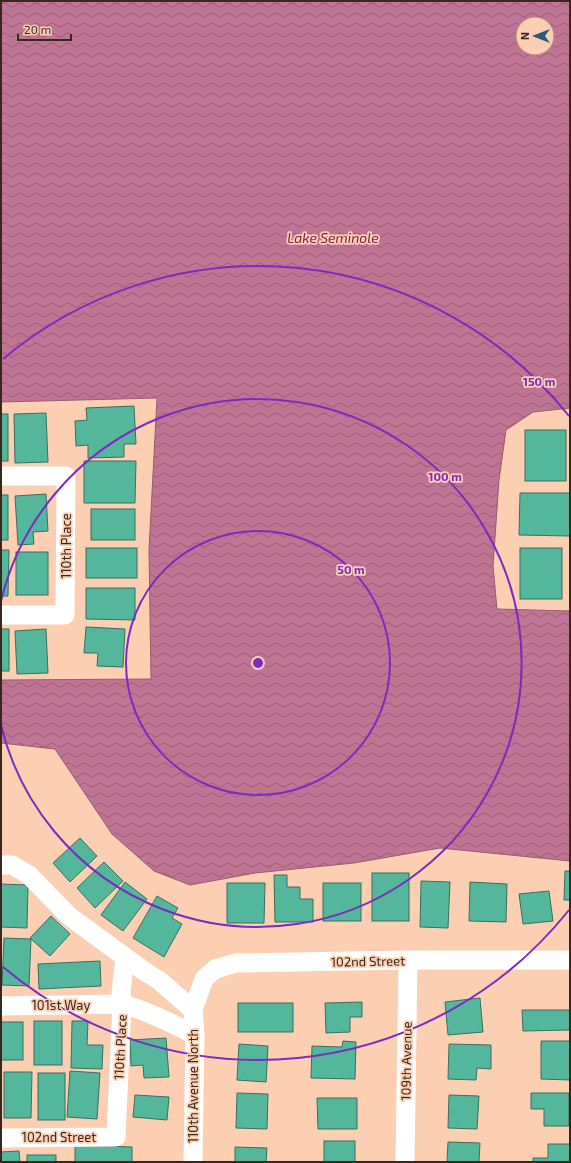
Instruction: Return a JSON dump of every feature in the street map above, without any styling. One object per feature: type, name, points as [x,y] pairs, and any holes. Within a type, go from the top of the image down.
[{"type":"street","name":"110th Place","points":[[1,476],[66,476],[65,615],[1,615]]},
{"type":"street","points":[[1,865],[12,865],[29,875],[69,916],[125,958],[160,981],[193,1010]]},
{"type":"street","name":"110th Place","points":[[116,1137],[122,1004],[121,992],[125,958]]},
{"type":"street","name":"102nd Street","points":[[193,1010],[204,979],[215,969],[236,963],[408,960],[570,960]]},
{"type":"street","name":"109th Avenue","points":[[405,1162],[408,960]]},
{"type":"street","name":"101st Way","points":[[1,1006],[122,1004],[167,1021],[195,1035]]},
{"type":"street","name":"110th Avenue North","points":[[193,1010],[195,1035],[193,1162]]},
{"type":"street","name":"102nd Street","points":[[1,1138],[116,1137]]},
{"type":"water","name":"Lake Seminole","points":[[1,1],[570,1],[570,408],[533,412],[506,430],[499,480],[493,566],[497,609],[570,611],[570,861],[440,848],[354,863],[255,873],[190,885],[154,871],[112,834],[55,749],[1,743],[1,680],[151,679],[149,550],[157,398],[1,402]]},
{"type":"building","points":[[134,406],[136,444],[124,444],[124,457],[88,458],[88,445],[76,446],[75,421],[87,420],[86,408]]},
{"type":"building","points":[[46,413],[48,462],[15,463],[14,414]]},
{"type":"building","points":[[1,414],[8,414],[8,461],[1,461]]},
{"type":"building","points":[[525,430],[566,430],[566,481],[525,481]]},
{"type":"building","points":[[84,461],[136,461],[135,503],[84,503]]},
{"type":"building","points":[[520,493],[570,493],[570,536],[519,535]]},
{"type":"building","points":[[46,494],[48,531],[33,532],[34,544],[18,545],[15,496]]},
{"type":"building","points":[[1,495],[8,495],[8,540],[1,540]]},
{"type":"building","points":[[91,509],[135,509],[135,540],[91,540]]},
{"type":"building","points":[[86,548],[137,548],[137,578],[86,578]]},
{"type":"building","points":[[520,548],[562,548],[562,599],[520,599]]},
{"type":"building","points":[[1,550],[9,550],[8,596],[1,596]]},
{"type":"building","points":[[16,552],[48,552],[48,595],[16,595]]},
{"type":"building","points":[[86,588],[135,588],[135,620],[86,619]]},
{"type":"building","points":[[86,627],[125,629],[123,667],[97,666],[98,653],[84,653]]},
{"type":"building","points":[[1,629],[9,629],[9,671],[1,671]]},
{"type":"building","points":[[46,629],[48,673],[17,674],[15,631]]},
{"type":"building","points":[[80,838],[97,856],[70,882],[53,863]]},
{"type":"building","points":[[104,862],[123,881],[95,908],[77,888]]},
{"type":"building","points":[[565,871],[570,871],[570,900],[564,900]]},
{"type":"building","points":[[372,873],[409,873],[409,921],[372,921]]},
{"type":"building","points":[[274,875],[287,875],[287,887],[300,887],[300,899],[313,899],[313,922],[275,922]]},
{"type":"building","points":[[421,881],[450,882],[448,928],[420,927]]},
{"type":"building","points":[[125,882],[147,899],[123,931],[101,915]]},
{"type":"building","points":[[470,882],[507,884],[506,922],[469,921]]},
{"type":"building","points":[[227,883],[265,883],[264,923],[227,923]]},
{"type":"building","points":[[323,883],[361,883],[361,921],[323,921]]},
{"type":"building","points":[[1,884],[28,885],[27,928],[1,927]]},
{"type":"building","points":[[549,891],[553,921],[523,924],[519,894]]},
{"type":"building","points":[[157,896],[178,908],[172,918],[182,924],[164,957],[133,938]]},
{"type":"building","points":[[51,916],[70,934],[50,956],[30,938]]},
{"type":"building","points":[[4,938],[31,939],[29,986],[2,985]]},
{"type":"building","points":[[100,961],[101,986],[39,989],[38,964]]},
{"type":"building","points":[[480,998],[483,1032],[448,1035],[445,1002]]},
{"type":"building","points":[[362,1002],[362,1017],[350,1017],[350,1032],[326,1033],[325,1003]]},
{"type":"building","points":[[238,1003],[293,1003],[293,1032],[238,1032]]},
{"type":"building","points":[[522,1010],[570,1010],[570,1030],[523,1031]]},
{"type":"building","points":[[34,1021],[62,1021],[62,1065],[34,1065]]},
{"type":"building","points":[[72,1021],[88,1021],[87,1045],[103,1045],[102,1069],[71,1068]]},
{"type":"building","points":[[1,1022],[23,1022],[23,1060],[1,1060]]},
{"type":"building","points":[[166,1038],[169,1077],[144,1078],[143,1065],[131,1066],[130,1040]]},
{"type":"building","points":[[343,1041],[356,1042],[355,1079],[311,1078],[312,1046],[342,1047]]},
{"type":"building","points":[[541,1041],[570,1041],[570,1080],[541,1079]]},
{"type":"building","points":[[239,1044],[268,1046],[266,1082],[237,1080]]},
{"type":"building","points":[[449,1044],[491,1045],[491,1069],[477,1068],[476,1080],[448,1079]]},
{"type":"building","points":[[70,1071],[100,1073],[97,1119],[67,1117]]},
{"type":"building","points":[[4,1072],[32,1072],[31,1118],[4,1118]]},
{"type":"building","points":[[38,1073],[65,1073],[65,1120],[38,1120]]},
{"type":"building","points":[[237,1093],[268,1094],[267,1129],[236,1128]]},
{"type":"building","points":[[531,1093],[569,1093],[569,1126],[544,1126],[544,1109],[531,1109]]},
{"type":"building","points":[[135,1095],[169,1097],[167,1120],[133,1117]]},
{"type":"building","points":[[449,1095],[479,1096],[477,1129],[448,1128]]},
{"type":"building","points":[[317,1098],[357,1098],[357,1129],[318,1129]]},
{"type":"building","points":[[324,1141],[355,1141],[355,1162],[324,1162]]},
{"type":"building","points":[[448,1142],[480,1143],[479,1162],[447,1162]]},
{"type":"building","points":[[548,1144],[570,1144],[570,1162],[533,1162],[533,1158],[548,1158]]},
{"type":"building","points":[[75,1145],[132,1147],[132,1162],[75,1162]]},
{"type":"building","points":[[235,1147],[267,1148],[266,1162],[235,1162]]},
{"type":"building","points":[[19,1151],[20,1162],[1,1162],[1,1152]]},
{"type":"building","points":[[27,1155],[56,1155],[56,1162],[27,1162]]}]
